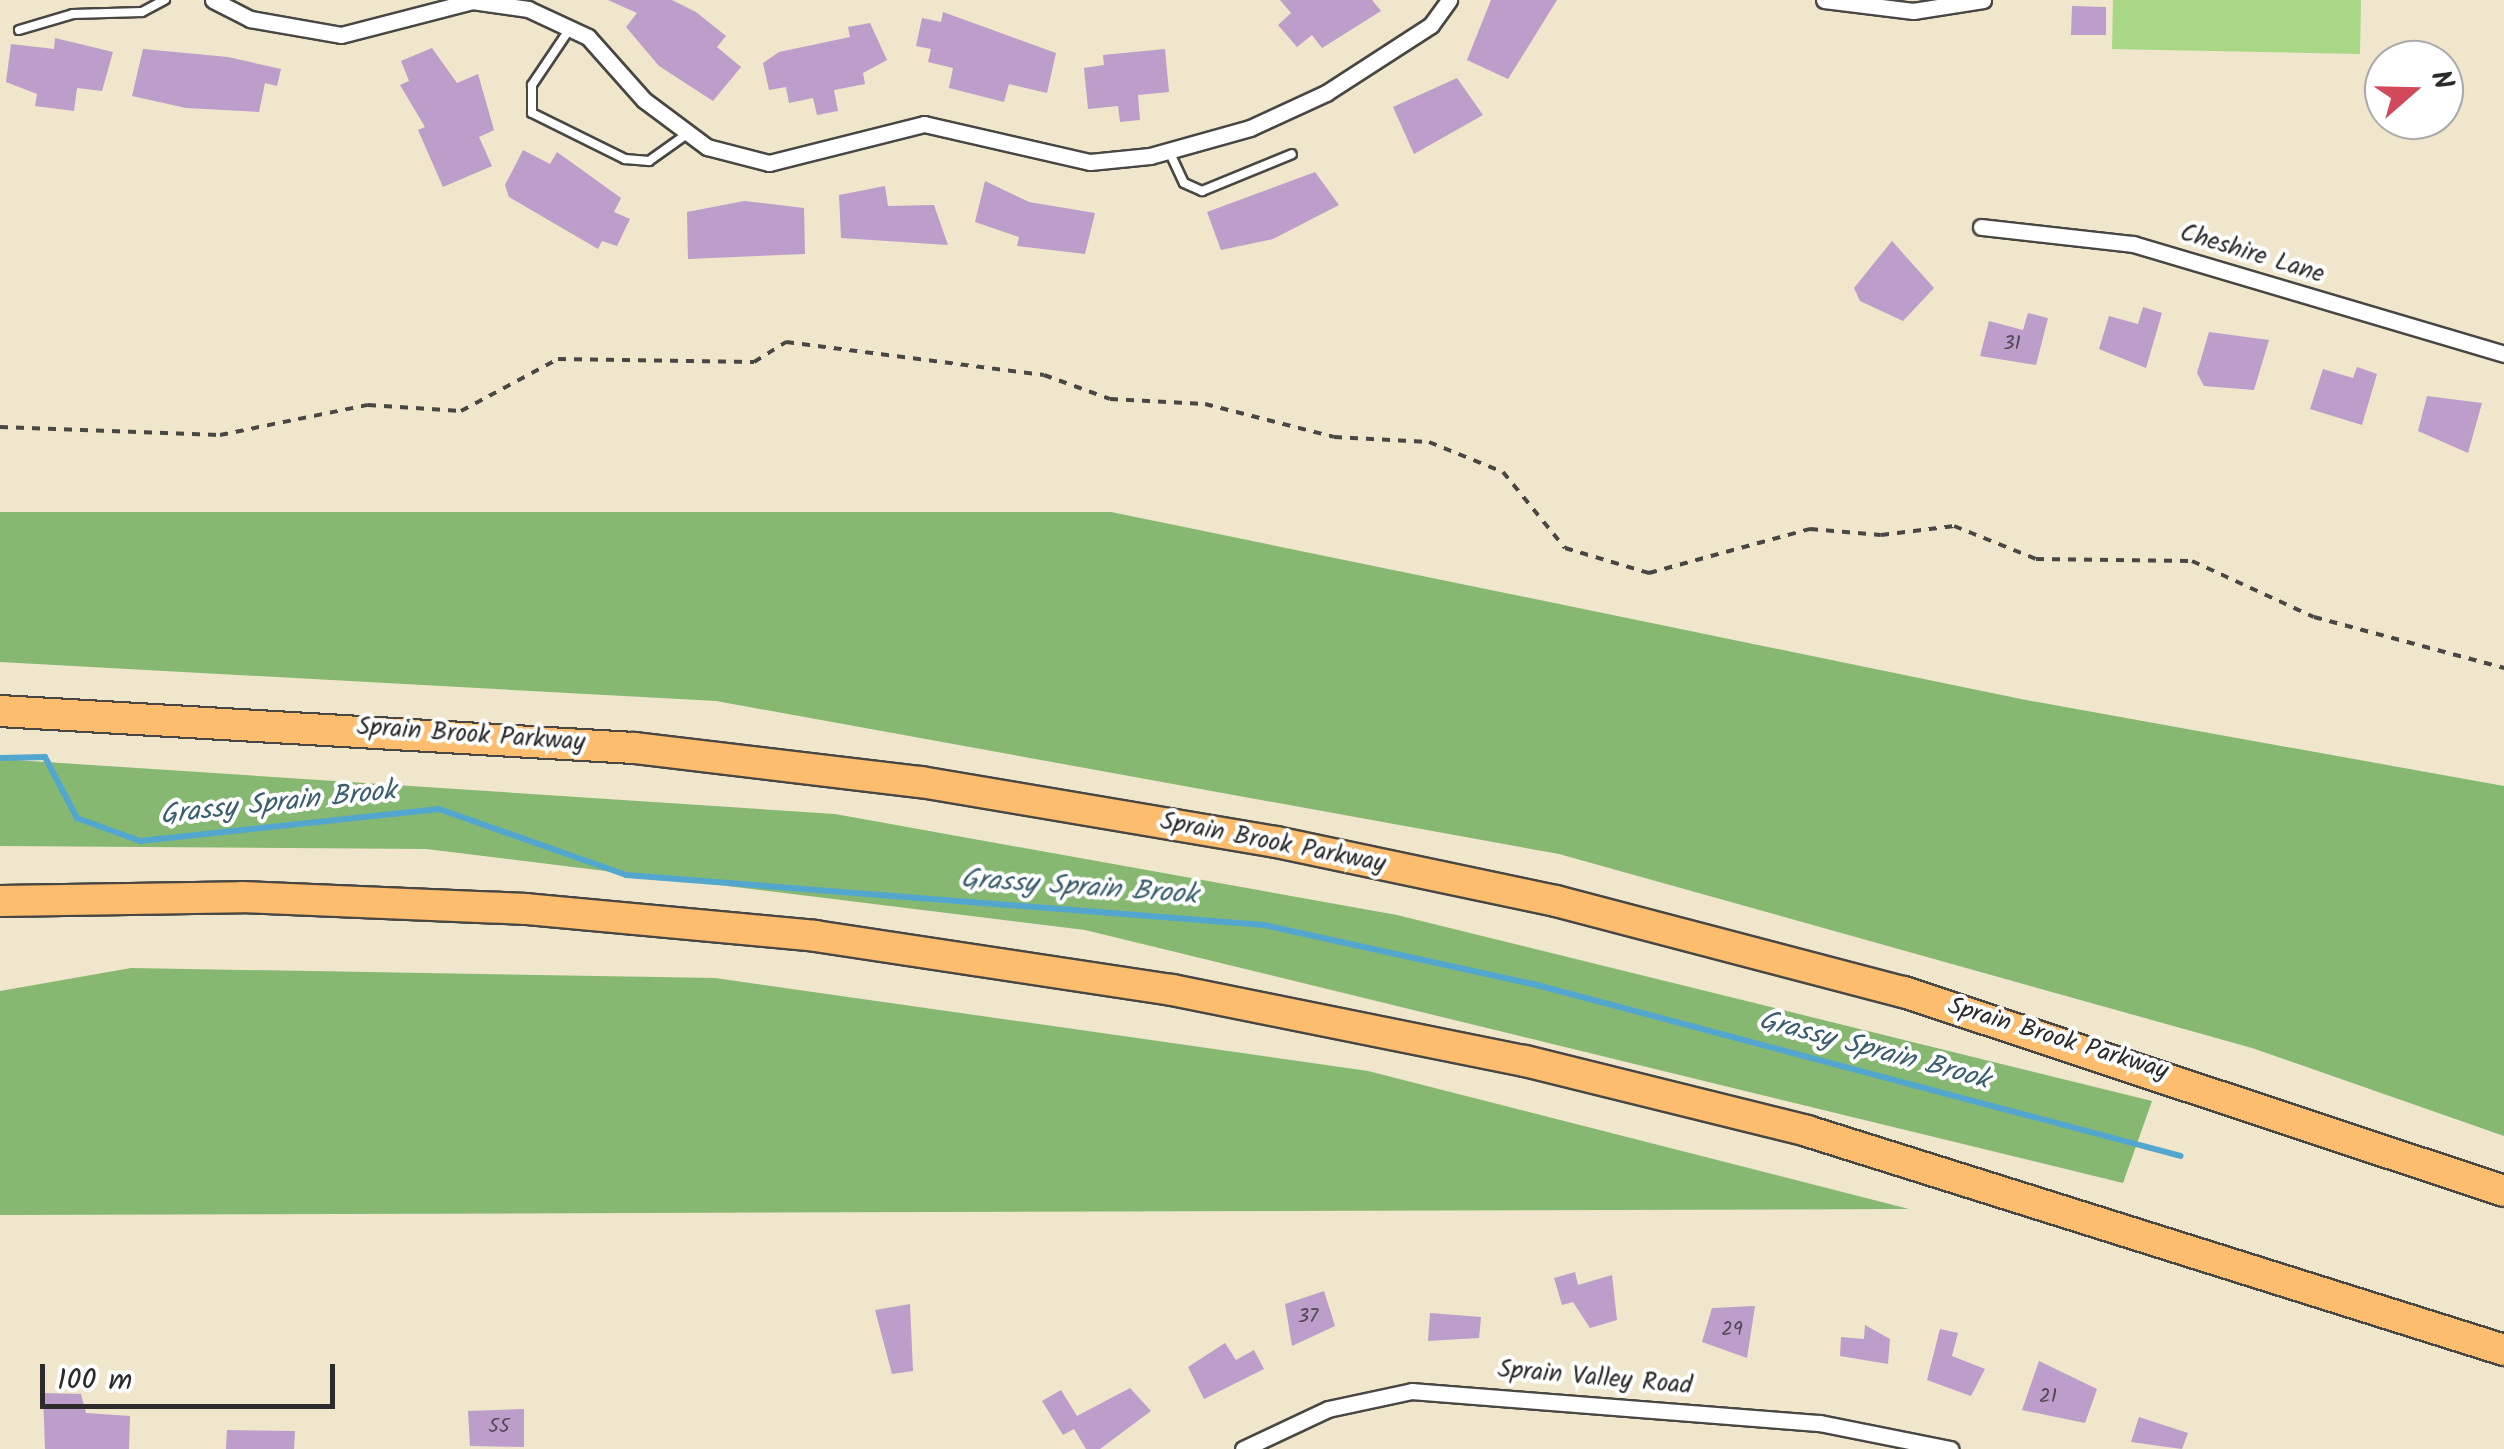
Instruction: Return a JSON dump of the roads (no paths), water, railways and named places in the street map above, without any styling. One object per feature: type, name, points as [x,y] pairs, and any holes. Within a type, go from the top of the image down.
[{"type":"highway","name":"Sprain Brook Parkway","points":[[0,708],[688,753],[1276,842],[1887,987],[2504,1191]]},
{"type":"highway","points":[[0,900],[314,898],[616,916],[886,945],[1243,1002],[1807,1131],[2504,1350]]},
{"type":"highway","points":[[0,912],[55,899]]},
{"type":"street","points":[[213,0],[250,19],[341,35],[472,1],[571,27],[688,134],[769,163],[924,124],[1090,162],[1169,151],[1326,93],[1431,26],[1450,0]]},
{"type":"street","points":[[1824,0],[1913,11],[1983,0]]},
{"type":"street","name":"Cheshire Lane","points":[[1982,227],[2133,244],[2504,354]]},
{"type":"street","name":"Sprain Valley Road","points":[[1243,1449],[1328,1409],[1412,1392],[1820,1423],[1950,1449]]},
{"type":"lane","points":[[18,30],[73,14],[142,12],[164,0]]},
{"type":"lane","points":[[571,27],[532,86],[532,113],[625,159],[650,161],[688,134]]},
{"type":"lane","points":[[1169,151],[1184,183],[1202,192],[1292,154]]},
{"type":"waterway","name":"Grassy Sprain Brook","points":[[0,758],[45,757],[77,818],[140,841],[439,809],[626,875],[1264,925],[1533,984],[2181,1156]]}]
